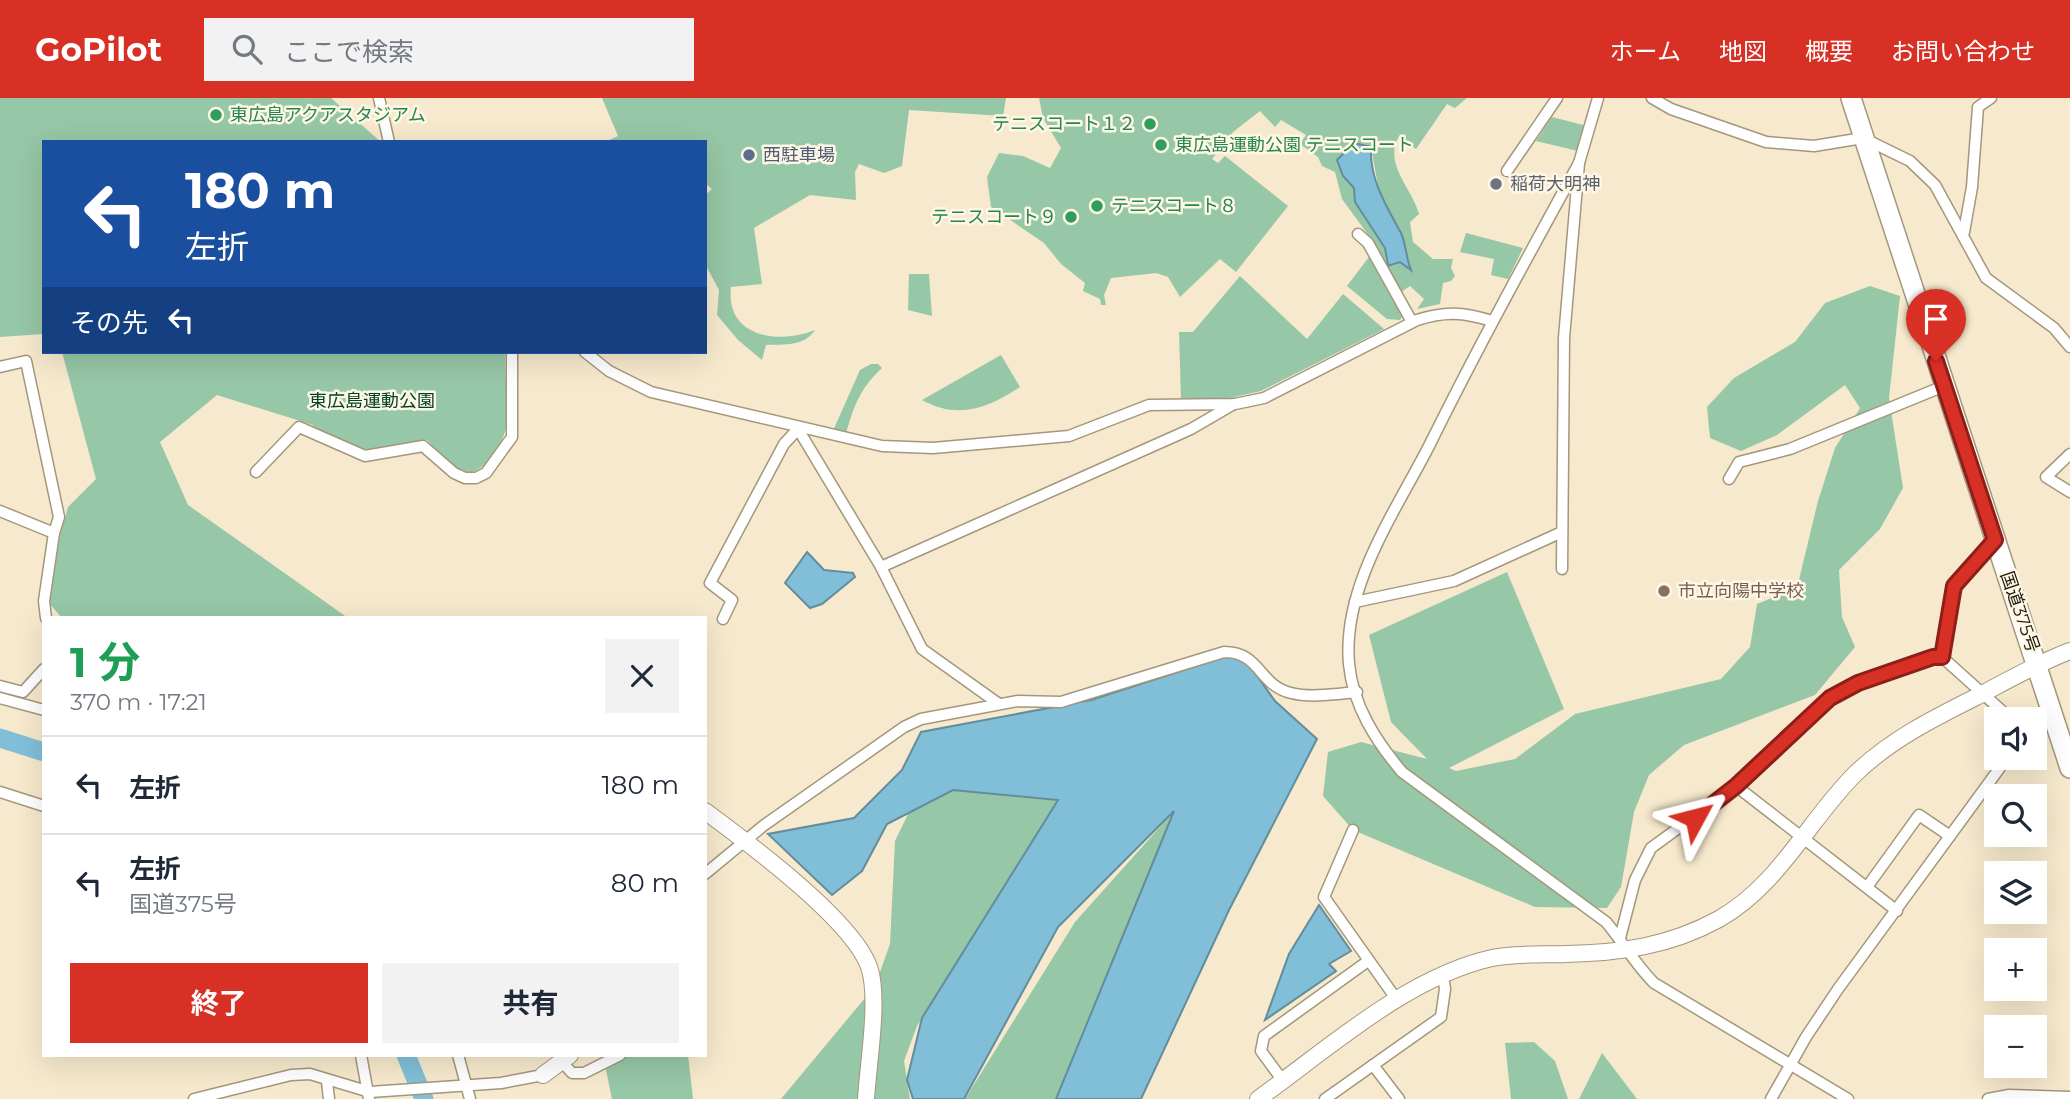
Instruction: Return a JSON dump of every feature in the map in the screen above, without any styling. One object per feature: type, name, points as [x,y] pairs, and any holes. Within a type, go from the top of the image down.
[{"type":"highway","name":"国道375号","points":[[1850,98],[2038,663],[2070,768]]},
{"type":"street","points":[[379,98],[389,140]]},
{"type":"street","points":[[1507,171],[1557,98]]},
{"type":"street","points":[[1562,569],[1564,338],[1579,163],[1598,98]]},
{"type":"street","points":[[1652,98],[1671,109],[1766,142],[1814,146],[1863,138],[1910,161],[1935,185],[1964,232],[1986,278],[2054,328],[2070,347]]},
{"type":"street","points":[[1964,232],[1972,187],[1978,107],[1991,98]]},
{"type":"street","points":[[1579,163],[1492,321],[1364,575],[1351,624],[1349,665],[1360,708],[1377,742],[1402,772],[1597,916],[1654,984],[1848,1099]]},
{"type":"street","points":[[1358,234],[1368,243],[1412,322]]},
{"type":"street","points":[[588,354],[610,371],[651,392],[798,429],[882,446],[933,448],[1069,436],[1149,405],[1235,404],[1264,398],[1412,322],[1443,312],[1465,312],[1492,321]]},
{"type":"street","points":[[256,472],[299,427],[365,456],[423,446],[454,473],[465,478],[476,478],[486,473],[512,437],[512,354]]},
{"type":"street","points":[[0,367],[26,361],[59,517],[54,533],[44,601],[46,616]]},
{"type":"street","points":[[1728,479],[1739,462],[1790,449],[1944,386]]},
{"type":"street","points":[[881,567],[1191,429],[1235,404]]},
{"type":"street","points":[[798,429],[881,567],[922,649],[999,704]]},
{"type":"street","points":[[723,619],[732,600],[710,583],[784,444],[798,429]]},
{"type":"street","points":[[2070,454],[2046,477],[2070,492]]},
{"type":"street","points":[[0,511],[54,533]]},
{"type":"street","points":[[1355,602],[1454,580],[1562,532]]},
{"type":"street","points":[[1942,657],[1954,586],[1995,540]]},
{"type":"street","points":[[1258,1099],[1397,1000],[1443,974],[1494,958],[1623,945],[1663,944],[1721,918],[1752,896],[1805,838],[1840,791],[1889,746],[2038,663],[2070,651]]},
{"type":"street","points":[[707,872],[743,841],[904,727],[921,719],[1018,701],[1061,702],[1224,652],[1240,652],[1253,660],[1268,682],[1290,693],[1357,692]]},
{"type":"street","points":[[1623,945],[1635,880],[1651,848],[1736,786],[1830,698],[1858,683],[1933,657],[1942,657],[1998,707]]},
{"type":"street","points":[[0,686],[23,692],[42,671]]},
{"type":"street","points":[[0,698],[42,709]]},
{"type":"street","points":[[1772,1099],[1806,1037],[1998,770]]},
{"type":"street","points":[[1736,786],[1897,911]]},
{"type":"street","points":[[1,795],[42,805]]},
{"type":"street","points":[[707,813],[837,919],[864,954],[871,972],[872,994],[866,1099]]},
{"type":"street","points":[[1867,887],[1919,815],[1950,836]]},
{"type":"street","points":[[1353,830],[1324,897],[1397,1000]]},
{"type":"street","points":[[1283,1081],[1261,1051],[1264,1036],[1368,961]]},
{"type":"street","points":[[1325,1099],[1441,1017],[1445,989],[1443,974]]},
{"type":"street","points":[[361,1057],[369,1094]]},
{"type":"street","points":[[458,1057],[470,1099]]},
{"type":"street","points":[[194,1099],[291,1074],[310,1074],[369,1094],[465,1086],[543,1075],[566,1059],[572,1073],[584,1073],[616,1057]]},
{"type":"street","points":[[1373,1065],[1399,1099]]},
{"type":"street","points":[[327,1082],[329,1099]]},
{"type":"street","points":[[1988,1099],[2009,1095],[2070,1097]]},
{"type":"green space","points":[[0,98],[331,98],[379,140],[42,140],[42,334],[0,337]]},
{"type":"green space","points":[[602,98],[1006,98],[1003,116],[909,110],[902,166],[884,173],[859,164],[855,172],[856,200],[810,195],[754,228],[762,284],[731,287],[731,304],[736,317],[745,327],[771,336],[801,335],[815,330],[799,342],[766,345],[762,360],[738,340],[717,315],[719,290],[707,268],[707,193],[712,189],[707,185],[707,140],[609,140],[618,136]]},
{"type":"green space","points":[[1039,98],[1467,98],[1455,108],[1447,104],[1416,149],[1399,136],[1394,156],[1400,176],[1419,214],[1410,222],[1413,242],[1433,259],[1453,259],[1451,268],[1455,276],[1451,281],[1443,283],[1440,304],[1417,309],[1424,299],[1410,286],[1401,292],[1372,240],[1342,199],[1335,172],[1322,166],[1318,157],[1300,144],[1306,135],[1281,120],[1275,127],[1260,111],[1233,132],[1212,159],[1218,163],[1225,156],[1288,206],[1236,272],[1220,259],[1180,297],[1168,277],[1156,273],[1111,278],[1104,295],[1106,305],[1101,305],[1100,299],[1083,291],[1085,283],[1061,264],[1044,243],[991,207],[987,177],[999,153],[1023,156],[1050,168],[1061,148],[1043,118]],"holes":[[[1371,147],[1380,196],[1402,235],[1410,269],[1400,262],[1392,266],[1386,262],[1385,248],[1356,202],[1354,188],[1343,176],[1343,151]]]},
{"type":"green space","points":[[1552,117],[1587,126],[1578,151],[1536,141]]},
{"type":"green space","points":[[1466,233],[1523,248],[1508,279],[1491,275],[1494,259],[1460,252]]},
{"type":"green space","points":[[1369,257],[1402,317],[1400,320],[1387,319],[1347,286]]},
{"type":"green space","points":[[909,274],[929,274],[932,316],[908,310]]},
{"type":"green space","points":[[1240,276],[1307,339],[1343,294],[1384,329],[1261,391],[1225,399],[1181,398],[1179,332],[1193,332]]},
{"type":"green space","points":[[1870,286],[1900,296],[1889,398],[1903,488],[1880,529],[1839,570],[1842,617],[1855,647],[1815,695],[1684,745],[1649,775],[1634,812],[1621,887],[1607,908],[1535,907],[1353,830],[1323,796],[1328,752],[1361,742],[1427,759],[1391,722],[1369,635],[1507,572],[1564,709],[1449,768],[1456,771],[1515,759],[1575,714],[1721,679],[1750,647],[1757,604],[1797,588],[1818,501],[1835,448],[1860,408],[1845,385],[1777,435],[1741,451],[1710,438],[1707,407],[1734,378],[1795,342],[1825,303]]},
{"type":"green space","name":"東広島運動公園","points":[[63,354],[505,354],[507,425],[494,454],[484,466],[470,473],[451,465],[427,440],[368,452],[314,431],[313,425],[217,395],[160,442],[188,505],[345,616],[60,616],[49,603],[52,565],[68,507],[96,479]]},
{"type":"green space","points":[[1001,355],[1020,387],[997,401],[961,410],[935,406],[922,400]]},
{"type":"green space","points":[[871,364],[878,364],[882,368],[859,398],[846,434],[832,433],[860,370]]},
{"type":"green space","points":[[994,788],[1058,799],[917,1026],[904,1061],[910,1099],[781,1099],[875,986],[890,944],[895,841],[910,810],[953,790]]},
{"type":"green space","points":[[1176,809],[1056,1099],[965,1099],[1075,922]]},
{"type":"green space","points":[[1534,1042],[1555,1061],[1568,1099],[1511,1099],[1505,1043]]},
{"type":"green space","points":[[1602,1053],[1637,1099],[1579,1099]]},
{"type":"green space","points":[[603,1057],[688,1057],[693,1099],[612,1099]]},
{"type":"water","points":[[1354,143],[1371,147],[1376,181],[1401,233],[1411,270],[1400,262],[1388,266],[1385,248],[1355,202],[1354,188],[1343,176],[1337,160]]},
{"type":"water","points":[[807,552],[824,570],[853,573],[855,577],[822,604],[810,608],[785,583]]},
{"type":"water","points":[[1240,652],[1275,701],[1317,739],[1229,910],[1141,1099],[1056,1099],[1174,811],[1058,927],[964,1099],[913,1099],[907,1080],[922,1018],[1058,800],[953,790],[887,824],[862,871],[832,895],[768,834],[854,818],[902,770],[921,732],[1091,700]]},
{"type":"water","points":[[1319,905],[1351,951],[1329,964],[1336,971],[1265,1020],[1289,954]]},
{"type":"waterway","points":[[0,738],[42,751]]},
{"type":"waterway","points":[[407,1057],[424,1099]]},
{"type":"place","name":"東広島アクアスタジアム","points":[[216,115]]},
{"type":"place","name":"テニスコート１２","points":[[1150,124]]},
{"type":"place","name":"東広島運動公園 テニスコート","points":[[1161,145]]},
{"type":"place","name":"西駐車場","points":[[749,155]]},
{"type":"place","name":"稲荷大明神","points":[[1496,184]]},
{"type":"place","name":"テニスコート８","points":[[1097,206]]},
{"type":"place","name":"テニスコート９","points":[[1071,217]]},
{"type":"place","name":"市立向陽中学校","points":[[1664,591]]},
{"type":"route","points":[[1695,818],[1736,786],[1830,698],[1858,683],[1933,657],[1942,657],[1954,586],[1995,540],[1936,361]]}]
